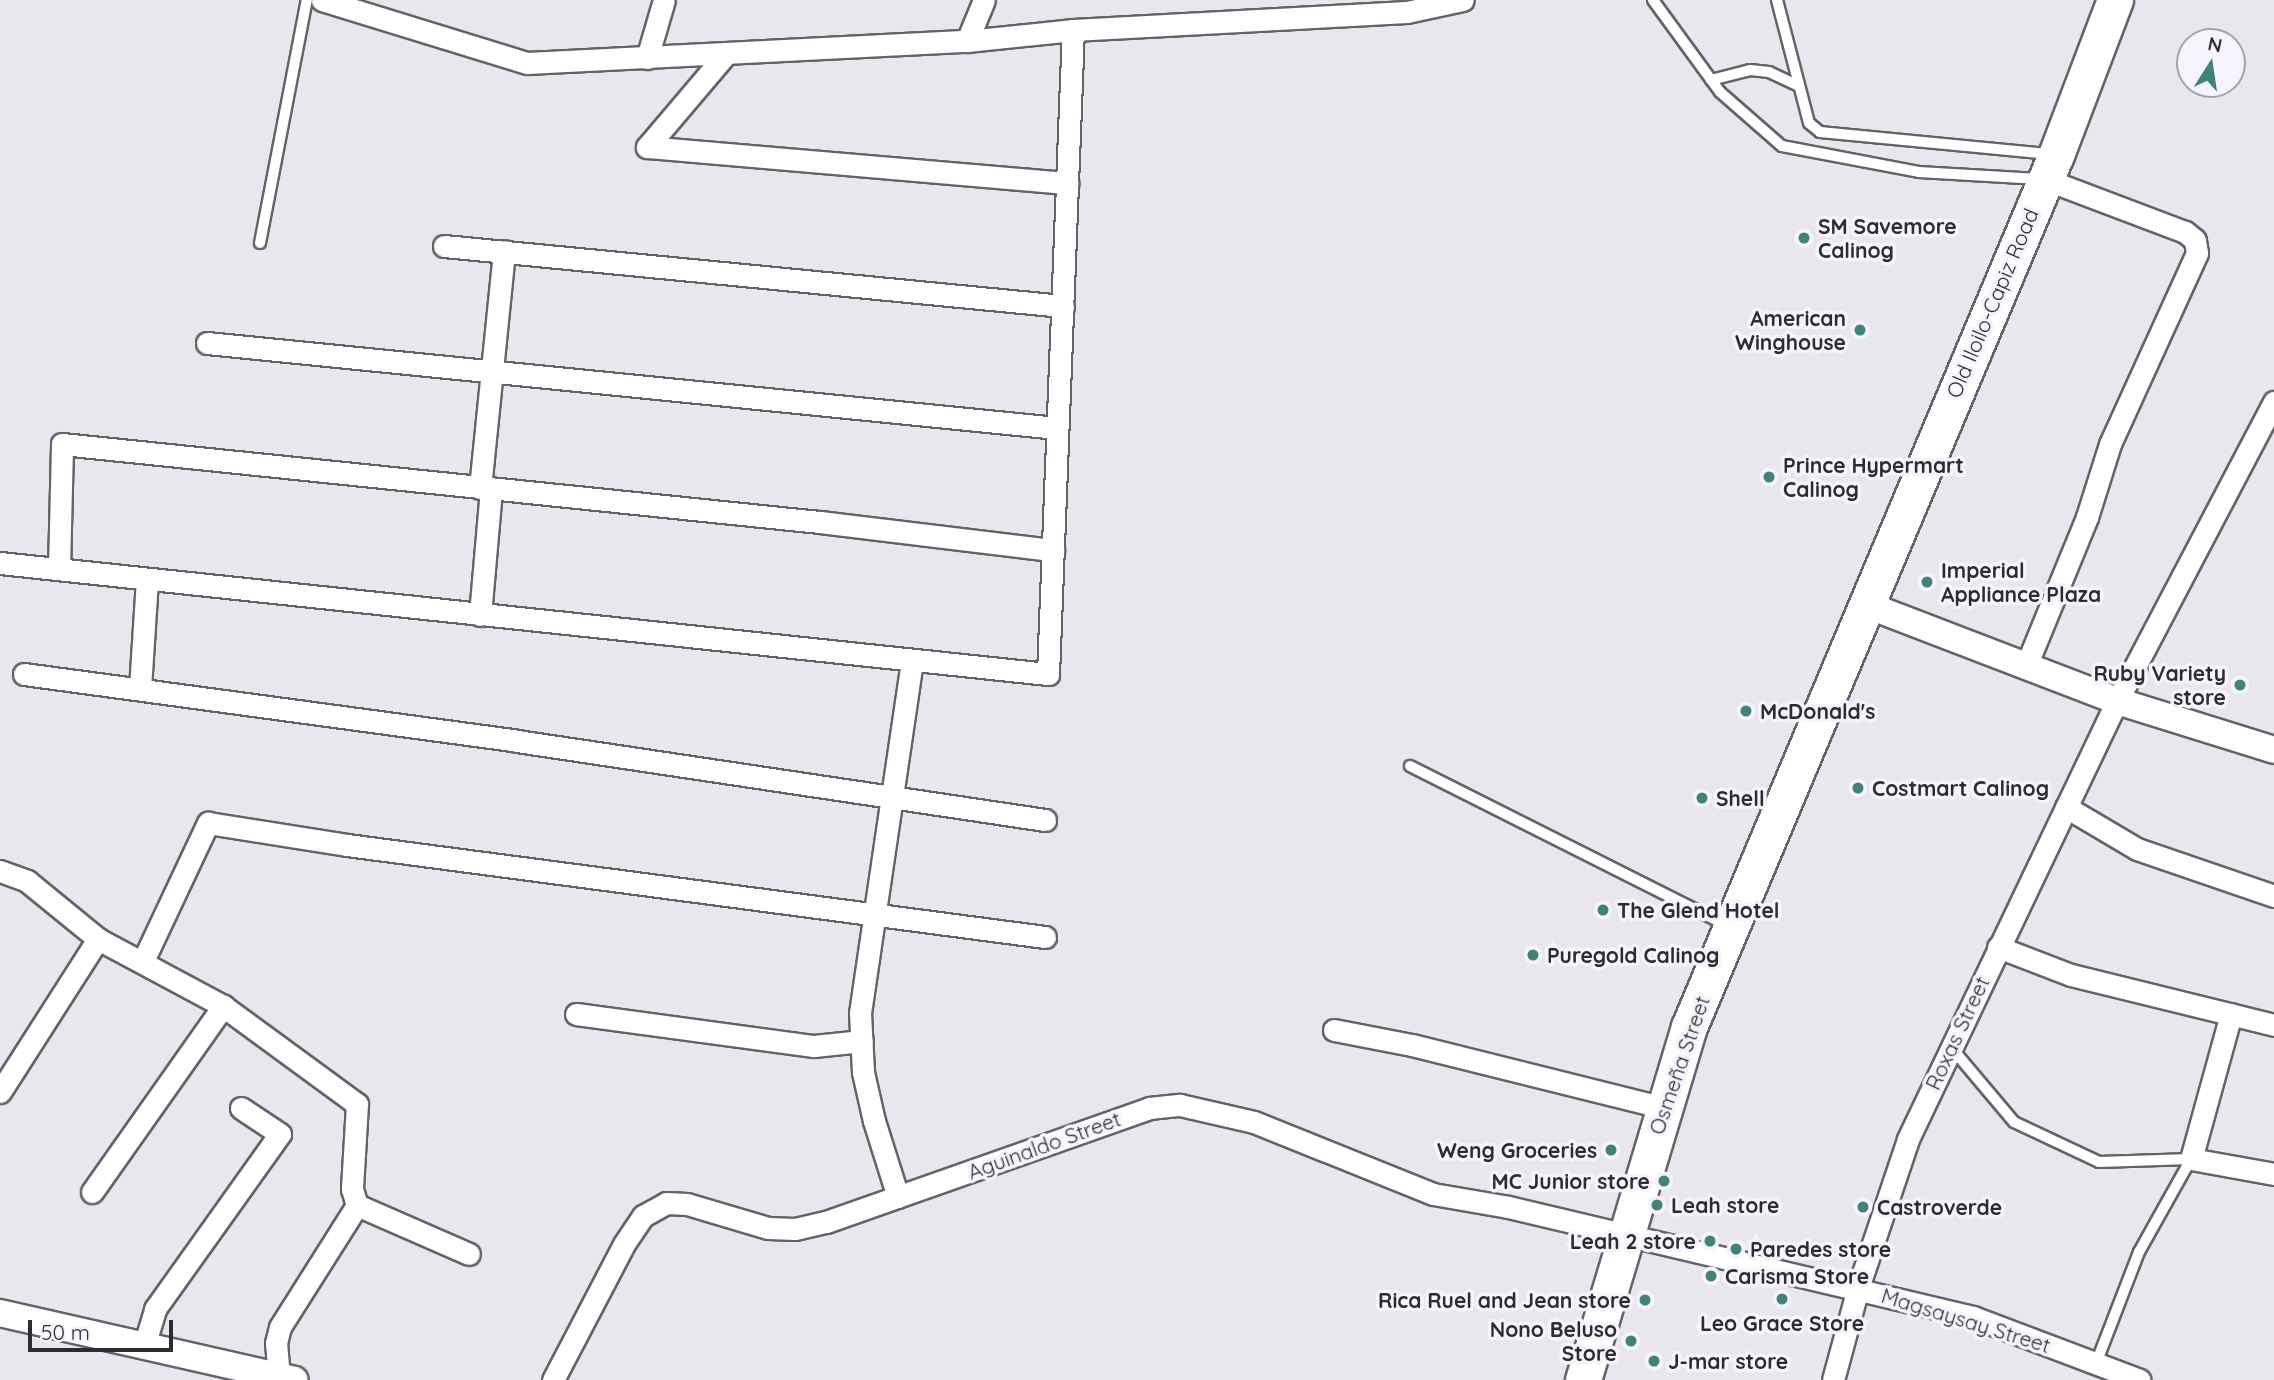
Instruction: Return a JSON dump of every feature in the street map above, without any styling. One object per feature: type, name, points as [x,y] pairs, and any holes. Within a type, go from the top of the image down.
[{"type":"main road","name":"Old Iloilo-Capiz Road","points":[[1867,605],[2050,167],[2115,0]]},
{"type":"main road","name":"Osmeña Street","points":[[1583,1380],[1689,1027],[1867,605]]},
{"type":"street","points":[[322,0],[527,63],[967,41],[1325,8],[1407,12],[1463,0]]},
{"type":"street","points":[[647,58],[664,0]]},
{"type":"street","points":[[967,41],[984,0]]},
{"type":"street","points":[[0,563],[912,662],[1048,674],[1073,30]]},
{"type":"street","points":[[724,55],[647,147],[1067,183]]},
{"type":"street","points":[[2026,666],[2087,517],[2110,444],[2197,253],[2195,240],[2185,232],[2050,167]]},
{"type":"street","points":[[444,246],[1062,306]]},
{"type":"street","points":[[480,615],[491,371],[504,251]]},
{"type":"street","points":[[207,343],[1057,428]]},
{"type":"street","name":"Roxas Street","points":[[1833,1380],[1858,1288],[1908,1139],[1950,1046],[2117,701],[2274,402]]},
{"type":"street","points":[[59,569],[62,444],[820,522],[1052,550]]},
{"type":"street","points":[[140,688],[147,579]]},
{"type":"street","points":[[1867,605],[2117,701],[2274,750]]},
{"type":"street","points":[[898,1197],[874,1121],[863,1072],[860,1013],[912,662]]},
{"type":"street","points":[[24,674],[140,688],[1045,820]]},
{"type":"street","points":[[2066,807],[2137,849],[2274,896]]},
{"type":"street","points":[[144,961],[208,823],[347,845],[1045,937]]},
{"type":"street","points":[[0,871],[27,881],[98,939],[144,961],[223,1006],[358,1104],[352,1189],[357,1205],[469,1254]]},
{"type":"street","points":[[0,1092],[98,939]]},
{"type":"street","points":[[1998,947],[2071,975],[2274,1025]]},
{"type":"street","points":[[92,1192],[223,1006]]},
{"type":"street","points":[[576,1014],[814,1046],[862,1041]]},
{"type":"street","points":[[2231,1014],[2191,1159],[2274,1174]]},
{"type":"street","points":[[1334,1030],[1412,1045],[1664,1108]]},
{"type":"street","name":"Aguinaldo Street","points":[[553,1380],[624,1244],[643,1216],[666,1203],[687,1204],[768,1228],[795,1229],[826,1222],[1149,1108],[1180,1105],[1254,1122],[1433,1194],[1508,1207],[1625,1236]]},
{"type":"street","points":[[144,1346],[155,1309],[280,1134],[240,1108]]},
{"type":"street","points":[[287,1378],[276,1343],[280,1327],[357,1205]]},
{"type":"street","name":"Magsaysay Street","points":[[1625,1236],[1858,1288],[1973,1317],[2097,1361],[2139,1380]]},
{"type":"street","points":[[0,1313],[287,1378]]},
{"type":"lane","points":[[260,243],[307,0]]},
{"type":"lane","points":[[1653,0],[1711,80],[1756,127],[1782,146],[1919,172],[2050,167]]},
{"type":"lane","points":[[1777,0],[1809,123],[1820,132],[2050,167]]},
{"type":"lane","points":[[1711,80],[1750,70],[1769,72],[1799,86]]},
{"type":"lane","points":[[1410,766],[1731,927]]},
{"type":"lane","points":[[1950,1046],[2014,1122],[2099,1161],[2191,1159]]},
{"type":"lane","points":[[2097,1361],[2139,1252],[2191,1159]]},
{"type":"place","name":"SM Savemore Calinog","points":[[1804,238]]},
{"type":"place","name":"American Winghouse","points":[[1860,330]]},
{"type":"place","name":"Prince Hypermart Calinog","points":[[1769,477]]},
{"type":"place","name":"Imperial Appliance Plaza","points":[[1927,582]]},
{"type":"place","name":"Ruby Variety store","points":[[2240,685]]},
{"type":"place","name":"McDonald's","points":[[1746,711]]},
{"type":"place","name":"Costmart Calinog","points":[[1858,788]]},
{"type":"place","name":"Shell","points":[[1702,798]]},
{"type":"place","name":"The Glend Hotel","points":[[1603,910]]},
{"type":"place","name":"Puregold Calinog","points":[[1533,955]]},
{"type":"place","name":"Weng Groceries","points":[[1611,1150]]},
{"type":"place","name":"MC Junior store","points":[[1664,1181]]},
{"type":"place","name":"Leah store","points":[[1657,1205]]},
{"type":"place","name":"Castroverde","points":[[1863,1207]]},
{"type":"place","name":"Leah 2 store","points":[[1710,1241]]},
{"type":"place","name":"Paredes store","points":[[1736,1249]]},
{"type":"place","name":"Carisma Store","points":[[1711,1276]]},
{"type":"place","name":"Leo Grace Store","points":[[1782,1299]]},
{"type":"place","name":"Rica Ruel and Jean store","points":[[1645,1300]]},
{"type":"place","name":"Nono Beluso Store","points":[[1631,1341]]},
{"type":"place","name":"J-mar store","points":[[1654,1361]]}]
